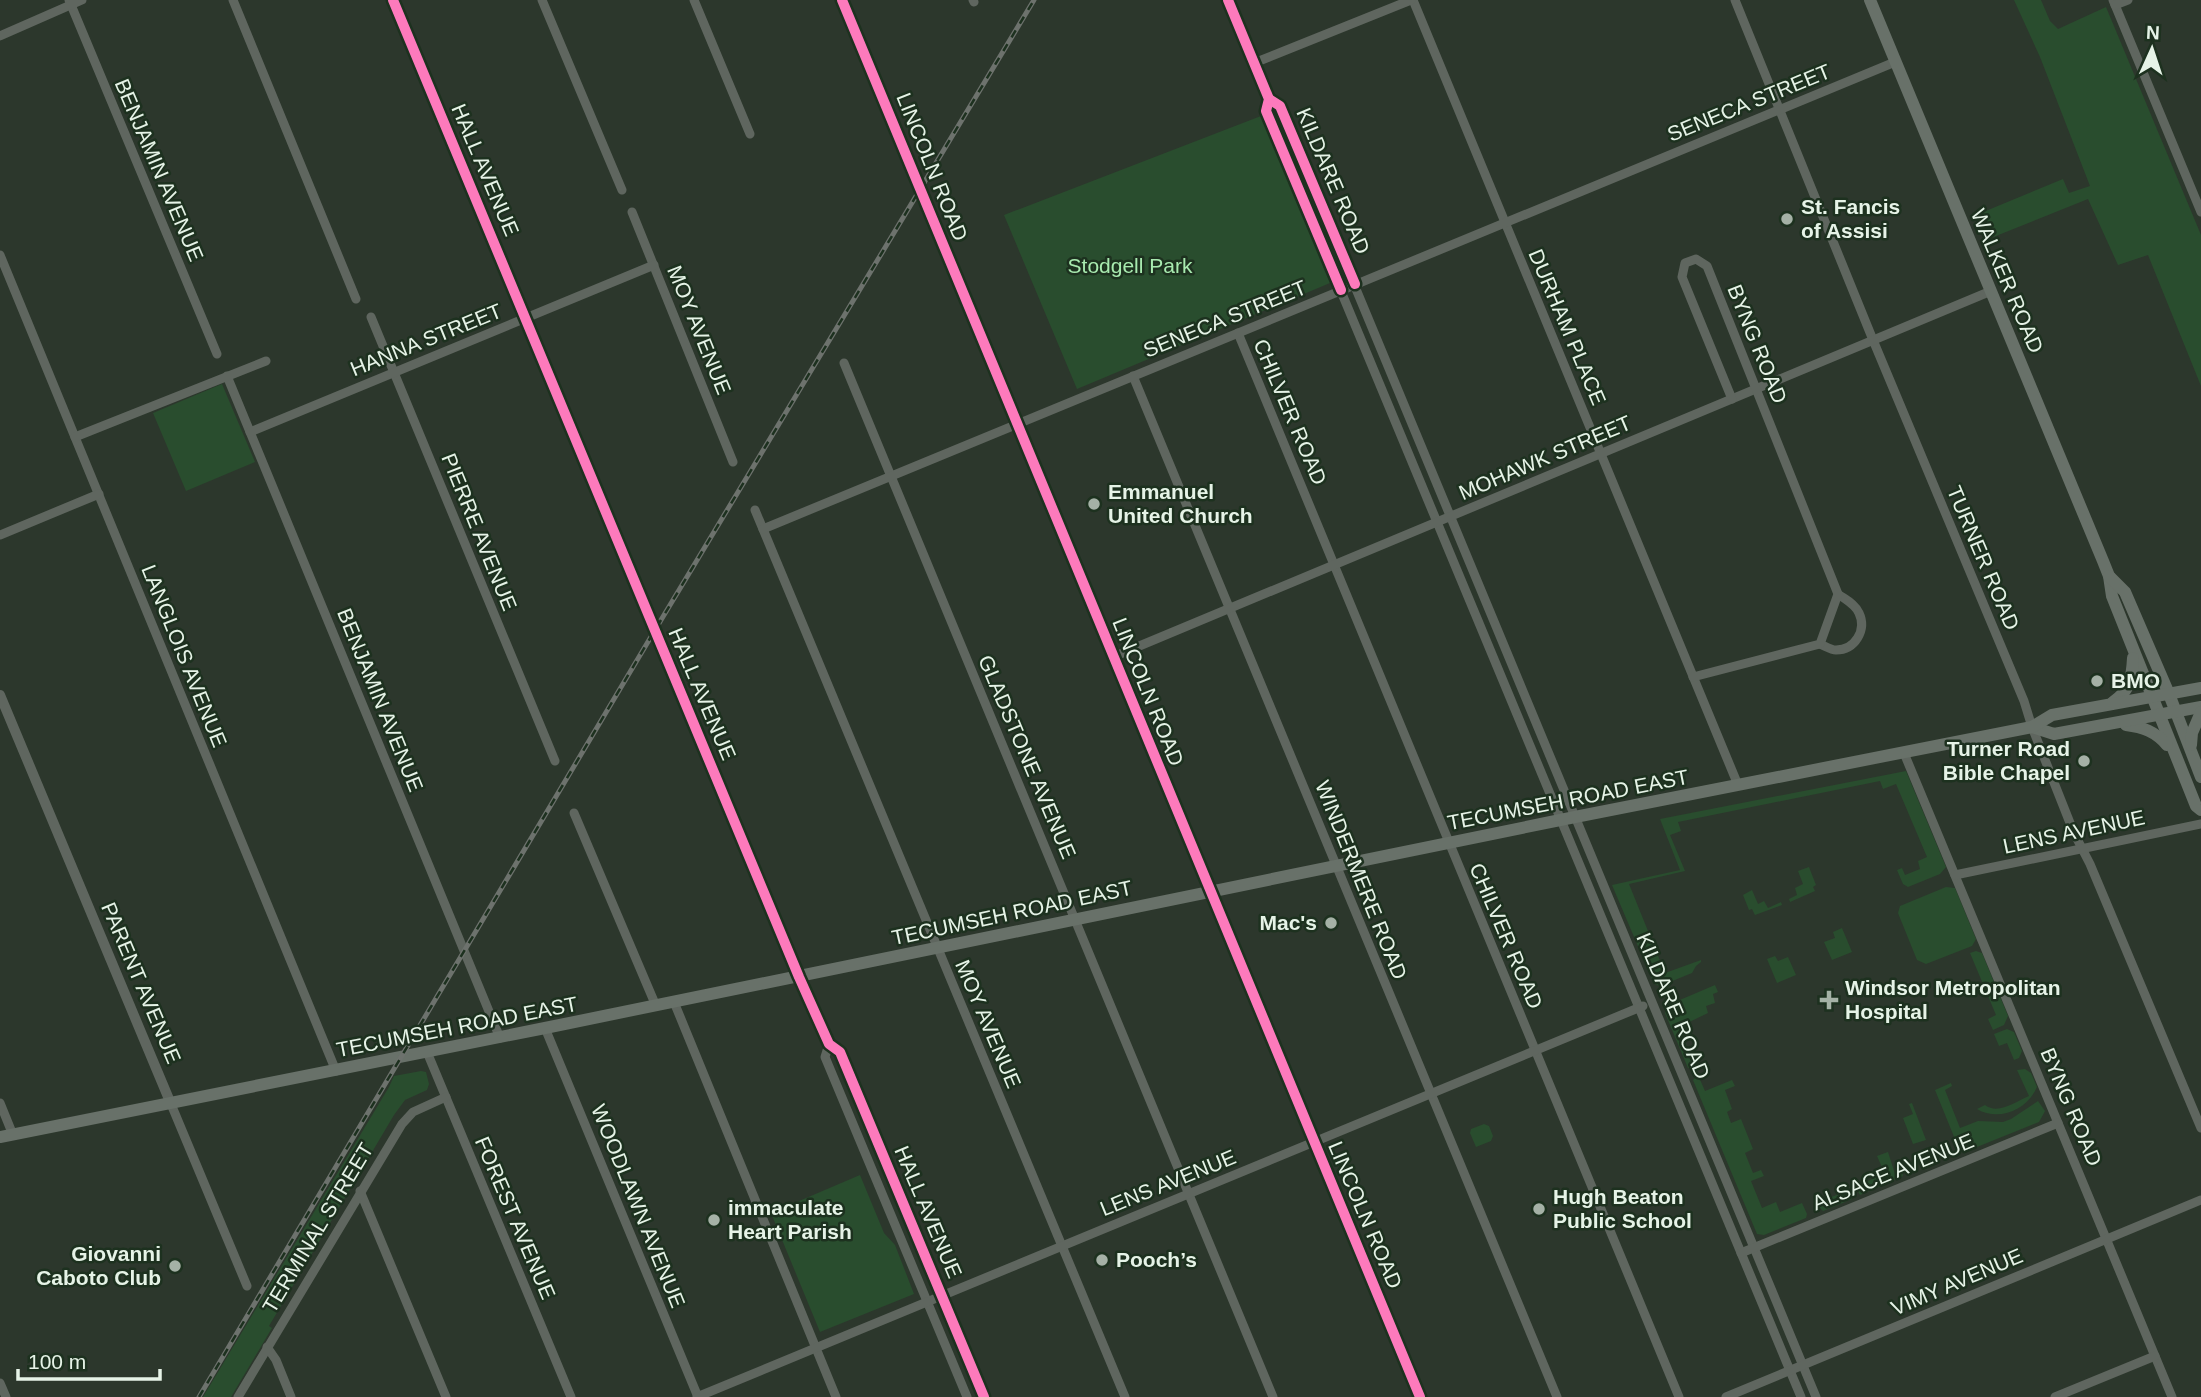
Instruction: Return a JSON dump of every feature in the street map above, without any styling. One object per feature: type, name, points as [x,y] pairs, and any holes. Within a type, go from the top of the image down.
[{"type":"main road","name":"WALKER ROAD","points":[[1870,0],[2109,576],[2112,596],[2133,651],[2196,806],[2201,810]]},
{"type":"main road","name":"WALKER ROAD","points":[[2109,576],[2125,592],[2201,777]]},
{"type":"main road","points":[[2110,704],[2124,695],[2132,672],[2133,651]]},
{"type":"main road","name":"TECUMSEH ROAD EAST","points":[[7,1136],[2032,727],[2052,715],[2201,688]]},
{"type":"main road","name":"TECUMSEH ROAD EAST","points":[[2032,727],[2054,734],[2201,707]]},
{"type":"main road","points":[[2190,749],[2192,733],[2201,712]]},
{"type":"main road","points":[[2112,723],[2138,726],[2158,735],[2175,754]]},
{"type":"street","points":[[0,36],[70,2],[82,0]]},
{"type":"street","points":[[233,0],[356,299]]},
{"type":"street","name":"HALL AVENUE","points":[[393,0],[799,977],[829,1044],[840,1052],[984,1397]]},
{"type":"street","points":[[542,0],[622,190]]},
{"type":"street","points":[[694,0],[750,135]]},
{"type":"street","name":"LINCOLN ROAD","points":[[842,0],[1420,1397]]},
{"type":"street","name":"KILDARE ROAD","points":[[1228,0],[1269,99],[1280,106],[1355,284],[1816,1397]]},
{"type":"street","points":[[1254,63],[1412,0]]},
{"type":"street","name":"DURHAM PLACE","points":[[1412,0],[1738,785]]},
{"type":"street","name":"TURNER ROAD","points":[[1735,0],[2024,701],[2082,849],[2201,1128]]},
{"type":"street","points":[[2128,0],[2114,3],[2201,212]]},
{"type":"street","name":"BENJAMIN AVENUE","points":[[70,2],[217,354]]},
{"type":"street","name":"SENECA STREET","points":[[762,529],[1895,62]]},
{"type":"street","name":"KILDARE ROAD","points":[[1269,99],[1266,111],[1801,1397]]},
{"type":"street","name":"MOY AVENUE","points":[[632,212],[733,462]]},
{"type":"street","name":"LANGLOIS AVENUE","points":[[0,255],[336,1071]]},
{"type":"street","name":"BYNG ROAD","points":[[1693,677],[1820,644],[1834,650],[1848,648],[1858,639],[1862,626],[1860,615],[1852,604],[1838,594],[1707,266],[1696,259],[1690,260],[1685,263],[1682,277],[1732,399]]},
{"type":"street","name":"HANNA STREET","points":[[250,432],[654,265]]},
{"type":"street","name":"MOHAWK STREET","points":[[1113,657],[1991,291]]},
{"type":"street","name":"PIERRE AVENUE","points":[[371,317],[555,761]]},
{"type":"street","name":"CHILVER ROAD","points":[[1238,333],[1678,1397]]},
{"type":"street","points":[[75,437],[265,360]]},
{"type":"street","name":"GLADSTONE AVENUE","points":[[844,363],[1273,1397]]},
{"type":"street","name":"BENJAMIN AVENUE","points":[[227,376],[500,1038]]},
{"type":"street","name":"WINDERMERE ROAD","points":[[1133,376],[1557,1397]]},
{"type":"street","points":[[0,535],[99,494]]},
{"type":"street","name":"MOY AVENUE","points":[[755,510],[1125,1397]]},
{"type":"street","points":[[1820,644],[1838,594]]},
{"type":"street","points":[[1484,635],[1498,629]]},
{"type":"street","name":"PARENT AVENUE","points":[[0,695],[247,1286]]},
{"type":"street","name":"BYNG ROAD","points":[[1904,753],[2172,1397]]},
{"type":"street","points":[[574,813],[656,1006]]},
{"type":"street","name":"LENS AVENUE","points":[[1955,875],[2201,824]]},
{"type":"street","points":[[674,1002],[836,1397]]},
{"type":"street","name":"LENS AVENUE","points":[[697,1397],[1652,1002]]},
{"type":"street","name":"WOODLAWN AVENUE","points":[[545,1028],[697,1397]]},
{"type":"street","name":"HALL AVENUE","points":[[829,1044],[825,1057],[967,1397]]},
{"type":"street","name":"FOREST AVENUE","points":[[428,1052],[571,1397]]},
{"type":"street","name":"TERMINAL STREET","points":[[238,1397],[402,1124],[413,1112],[446,1097]]},
{"type":"street","points":[[0,1103],[7,1136]]},
{"type":"street","name":"ALSACE AVENUE","points":[[1741,1253],[2058,1123]]},
{"type":"street","points":[[360,1191],[446,1397]]},
{"type":"street","name":"VIMY AVENUE","points":[[1726,1397],[2201,1200]]},
{"type":"street","points":[[267,1347],[276,1360],[291,1397]]},
{"type":"street","points":[[2055,1397],[2155,1356]]},
{"type":"street","points":[[0,1383],[6,1397]]},
{"type":"green space","points":[[2014,0],[2041,0],[2050,21],[2058,29],[2106,7],[2201,235],[2201,386],[2148,255],[2118,265],[2088,199],[1986,240],[1976,215],[2063,179],[2069,193],[2090,186],[2040,57]]},
{"type":"green space","name":"Stodgell Park","points":[[1261,116],[1330,283],[1077,389],[1004,215]]},
{"type":"green space","points":[[222,384],[255,462],[186,491],[153,413]]},
{"type":"green space","points":[[1906,771],[1946,867],[1940,874],[1908,887],[1903,884],[1897,870],[1902,868],[1905,875],[1920,869],[1918,861],[1927,857],[1896,784],[1883,789],[1880,781],[1678,822],[1681,831],[1670,835],[1685,871],[1629,884],[1665,973],[1701,962],[1692,973],[1660,986],[1654,984],[1612,885],[1680,870],[1660,819]]},
{"type":"green space","points":[[1809,867],[1816,885],[1813,887],[1815,891],[1790,902],[1789,899],[1797,895],[1795,888],[1803,884],[1798,871]]},
{"type":"green space","points":[[1946,887],[1955,888],[1976,939],[1972,946],[1926,964],[1917,960],[1898,913],[1900,906]]},
{"type":"green space","points":[[1752,890],[1758,904],[1764,901],[1768,908],[1781,902],[1782,905],[1755,915],[1752,909],[1749,910],[1743,895]]},
{"type":"green space","points":[[1842,928],[1852,952],[1832,960],[1824,942],[1835,938],[1833,932]]},
{"type":"green space","points":[[1970,953],[1982,953],[2008,1016],[2004,1025],[1993,1030],[1988,1019],[1996,1015]]},
{"type":"green space","points":[[1775,956],[1778,961],[1788,957],[1796,975],[1777,983],[1767,959]]},
{"type":"green space","points":[[1715,985],[1718,992],[1713,994],[1715,1003],[1706,1006],[1708,1013],[1679,1027],[1695,1066],[1688,1068],[1665,1013],[1668,1005]]},
{"type":"green space","points":[[2007,1029],[2014,1032],[2022,1051],[2019,1058],[2014,1060],[2007,1043],[1999,1046],[1994,1034]]},
{"type":"green space","points":[[2025,1069],[2031,1073],[2037,1087],[2026,1102],[2012,1112],[2003,1114],[1985,1113],[1977,1109],[1985,1105],[2001,1108],[2029,1096],[2017,1070]]},
{"type":"green space","points":[[426,1072],[429,1084],[427,1090],[405,1100],[394,1115],[269,1326],[272,1328],[231,1397],[203,1397],[394,1076]]},
{"type":"green space","points":[[1698,1075],[1705,1091],[1732,1080],[1735,1086],[1725,1090],[1732,1109],[1727,1112],[1731,1123],[1741,1119],[1753,1149],[1745,1153],[1753,1173],[1761,1170],[1764,1176],[1751,1181],[1762,1208],[1776,1202],[1780,1212],[1802,1203],[1806,1218],[1764,1235],[1757,1234],[1693,1080]]},
{"type":"green space","points":[[1951,1083],[1952,1086],[1945,1090],[1960,1128],[1978,1121],[2003,1122],[2038,1101],[2045,1111],[2039,1122],[1967,1151],[1959,1149],[1935,1090]]},
{"type":"green space","points":[[1912,1103],[1926,1140],[1913,1144],[1903,1118],[1913,1114],[1909,1104]]},
{"type":"green space","points":[[1484,1124],[1489,1126],[1493,1136],[1491,1141],[1476,1147],[1471,1129]]},
{"type":"green space","points":[[1888,1152],[1895,1174],[1902,1172],[1903,1176],[1860,1195],[1855,1186],[1885,1174],[1877,1156]]},
{"type":"green space","points":[[860,1175],[884,1233],[895,1245],[914,1294],[820,1332],[771,1213]]},
{"type":"green space","points":[[1844,1192],[1852,1199],[1823,1211],[1818,1206],[1819,1202]]},
{"type":"railway","points":[[199,1397],[1034,0]]},
{"type":"cycle path","points":[[393,0],[799,977],[829,1044],[840,1052],[984,1397]]},
{"type":"cycle path","points":[[842,0],[1420,1397]]},
{"type":"cycle path","points":[[1228,0],[1269,99],[1266,111],[1341,290]]},
{"type":"cycle path","points":[[1269,99],[1280,106],[1355,284]]},
{"type":"place","name":"St. Fancis of Assisi","points":[[1787,219]]},
{"type":"place","name":"Emmanuel United Church","points":[[1094,504]]},
{"type":"place","name":"BMO","points":[[2097,681]]},
{"type":"place","name":"Turner Road Bible Chapel","points":[[2084,761]]},
{"type":"place","name":"Mac's","points":[[1331,923]]},
{"type":"place","name":"Windsor Metropolitan Hospital","points":[[1829,1000]]},
{"type":"place","name":"Hugh Beaton Public School","points":[[1539,1209]]},
{"type":"place","name":"immaculate Heart Parish","points":[[714,1220]]},
{"type":"place","name":"Pooch’s","points":[[1102,1260]]},
{"type":"place","name":"Giovanni Caboto Club","points":[[175,1266]]}]
